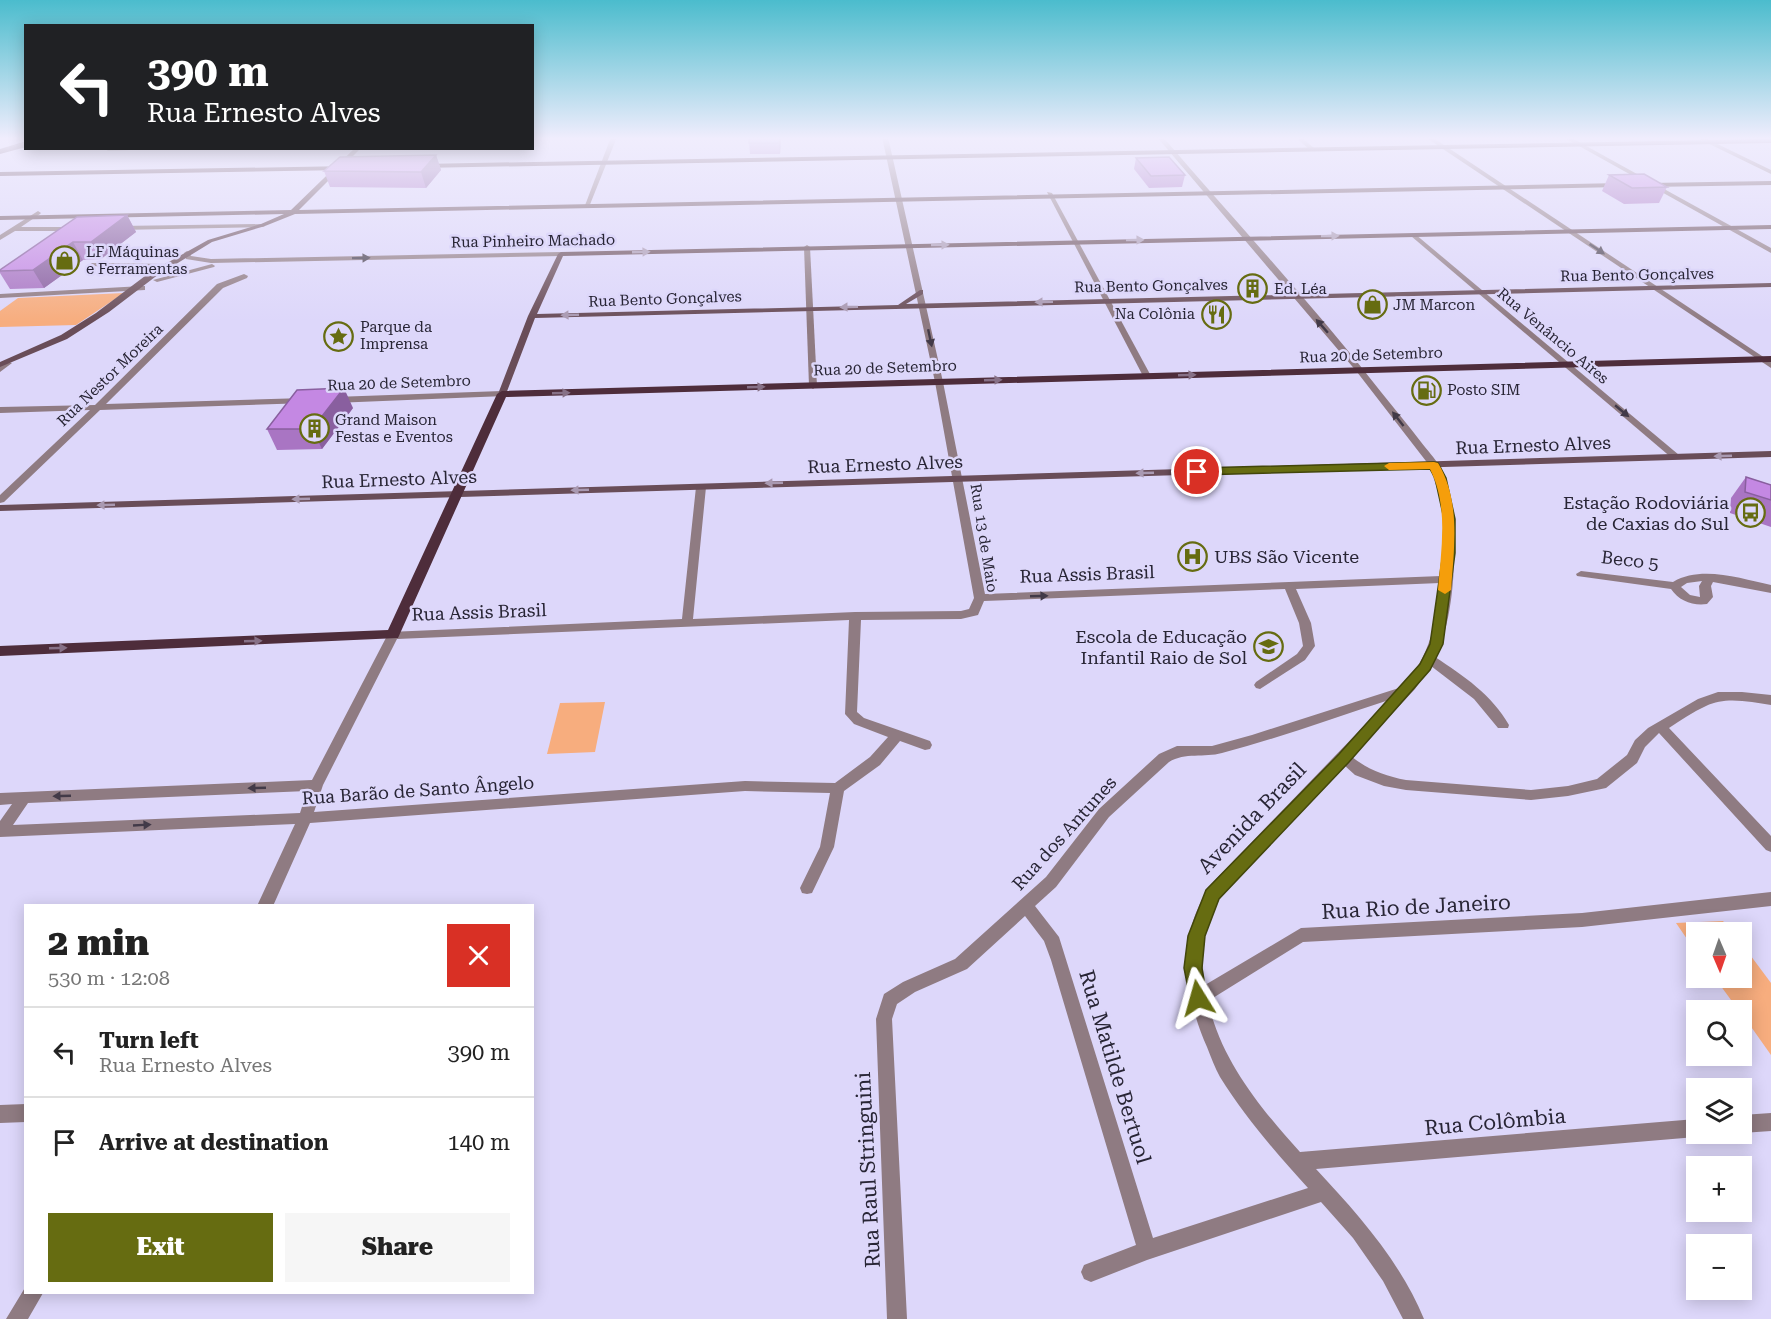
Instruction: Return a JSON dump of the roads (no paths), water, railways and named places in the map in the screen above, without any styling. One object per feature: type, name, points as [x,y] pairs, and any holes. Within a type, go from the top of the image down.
[{"type":"main road","name":"Rua 20 de Setembro","points":[[502,394],[813,386],[939,378],[958,381],[1766,359]]},
{"type":"main road","points":[[393,635],[502,394]]},
{"type":"main road","name":"Rua Assis Brasil","points":[[0,651],[393,635]]},
{"type":"street","points":[[0,296],[138,288],[157,280],[210,241],[263,225],[295,211],[308,199]]},
{"type":"street","points":[[587,205],[590,199]]},
{"type":"street","points":[[0,216],[874,199]]},
{"type":"street","name":"Rua 13 de Maio","points":[[899,199],[939,378],[980,598],[974,612],[960,615]]},
{"type":"street","points":[[1053,199],[1147,376]]},
{"type":"street","name":"Avenida Brasil","points":[[1213,199],[1360,370],[1434,465],[1441,478],[1449,519],[1446,579],[1440,631],[1429,659],[1344,758],[1212,895],[1197,936],[1193,968],[1205,1024],[1229,1077],[1250,1106],[1390,1273],[1414,1319]]},
{"type":"street","points":[[1521,199],[1653,288],[1766,359],[1771,366]]},
{"type":"street","points":[[1676,199],[1771,251]]},
{"type":"street","points":[[0,238],[35,215]]},
{"type":"street","points":[[107,228],[263,225]]},
{"type":"street","name":"Rua Pinheiro Machado","points":[[188,256],[211,261],[1771,227]]},
{"type":"street","points":[[13,229],[86,229]]},
{"type":"street","points":[[56,235],[66,229]]},
{"type":"street","name":"Rua Venâncio Aires","points":[[1413,235],[1676,457]]},
{"type":"street","points":[[807,248],[813,386]]},
{"type":"street","points":[[502,394],[532,316],[561,254]]},
{"type":"street","points":[[3,366],[64,337],[167,266],[188,256]]},
{"type":"street","name":"Rua Pinheiro Machado","points":[[157,280],[198,268],[302,259]]},
{"type":"street","points":[[92,265],[167,266]]},
{"type":"street","name":"Rua Nestor Moreira","points":[[0,500],[220,286],[244,276]]},
{"type":"street","name":"Rua Bento Gonçalves","points":[[532,316],[1771,285]]},
{"type":"street","points":[[887,306],[910,300],[920,292]]},
{"type":"street","name":"Rua 20 de Setembro","points":[[324,400],[502,394]]},
{"type":"street","name":"Rua 20 de Setembro","points":[[0,410],[312,400]]},
{"type":"street","name":"Rua Ernesto Alves","points":[[0,508],[1771,454]]},
{"type":"street","points":[[687,623],[701,487]]},
{"type":"street","name":"Beco 5","points":[[1581,574],[1675,586]]},
{"type":"street","name":"Rua Assis Brasil","points":[[980,598],[1446,579]]},
{"type":"street","points":[[1708,579],[1707,597],[1703,602],[1680,595],[1675,586],[1681,580],[1708,579],[1731,580],[1771,589]]},
{"type":"street","points":[[1260,685],[1301,657],[1309,646],[1305,623],[1289,586]]},
{"type":"street","name":"Rua Assis Brasil","points":[[393,635],[855,616],[960,615]]},
{"type":"street","points":[[855,616],[851,714],[854,718],[925,745]]},
{"type":"street","points":[[266,904],[316,785],[393,635]]},
{"type":"street","points":[[1429,659],[1475,691],[1485,700],[1503,725]]},
{"type":"street","name":"Rua dos Antunes","points":[[884,1019],[890,999],[909,987],[961,964],[1051,882],[1104,813],[1164,758],[1177,751],[1212,751],[1253,740],[1404,690]]},
{"type":"street","points":[[1344,758],[1360,771],[1384,781],[1531,795],[1568,791],[1601,784],[1632,759],[1640,744],[1660,726],[1689,708],[1718,697],[1742,696],[1771,700]]},
{"type":"street","points":[[1660,726],[1771,846]]},
{"type":"street","points":[[807,888],[827,847],[838,788],[875,761],[897,735]]},
{"type":"street","name":"Rua Barão de Santo Ângelo","points":[[0,799],[316,785]]},
{"type":"street","name":"Rua Barão de Santo Ângelo","points":[[0,831],[304,818],[745,786],[838,788]]},
{"type":"street","points":[[0,831],[26,797]]},
{"type":"street","name":"Rua Rio de Janeiro","points":[[1198,998],[1302,934],[1582,920],[1771,899]]},
{"type":"street","name":"Rua Matilde Bertuol","points":[[1026,905],[1051,937],[1147,1250]]},
{"type":"street","name":"Rua Raul Stringuini","points":[[884,1019],[897,1319]]},
{"type":"street","points":[[0,1114],[24,1113]]},
{"type":"street","points":[[1752,1123],[1771,1122]]},
{"type":"street","name":"Rua Colômbia","points":[[1298,1161],[1686,1129]]},
{"type":"street","points":[[1091,1272],[1147,1250],[1278,1209],[1324,1192]]},
{"type":"street","points":[[16,1319],[32,1294]]},
{"type":"place","name":"LF Máquinas e Ferramentas","points":[[65,261]]},
{"type":"place","name":"Ed. Léa","points":[[1253,289]]},
{"type":"place","name":"JM Marcon","points":[[1372,305]]},
{"type":"place","name":"Na Colônia","points":[[1216,314]]},
{"type":"place","name":"Parque da Imprensa","points":[[339,336]]},
{"type":"place","name":"Posto SIM","points":[[1426,390]]},
{"type":"place","name":"Grand Maison Festas e Eventos","points":[[314,429]]},
{"type":"place","name":"Estação Rodoviária de Caxias do Sul","points":[[1750,512]]},
{"type":"place","name":"UBS São Vicente","points":[[1193,556]]},
{"type":"place","name":"Escola de Educação Infantil Raio de Sol","points":[[1268,646]]}]
